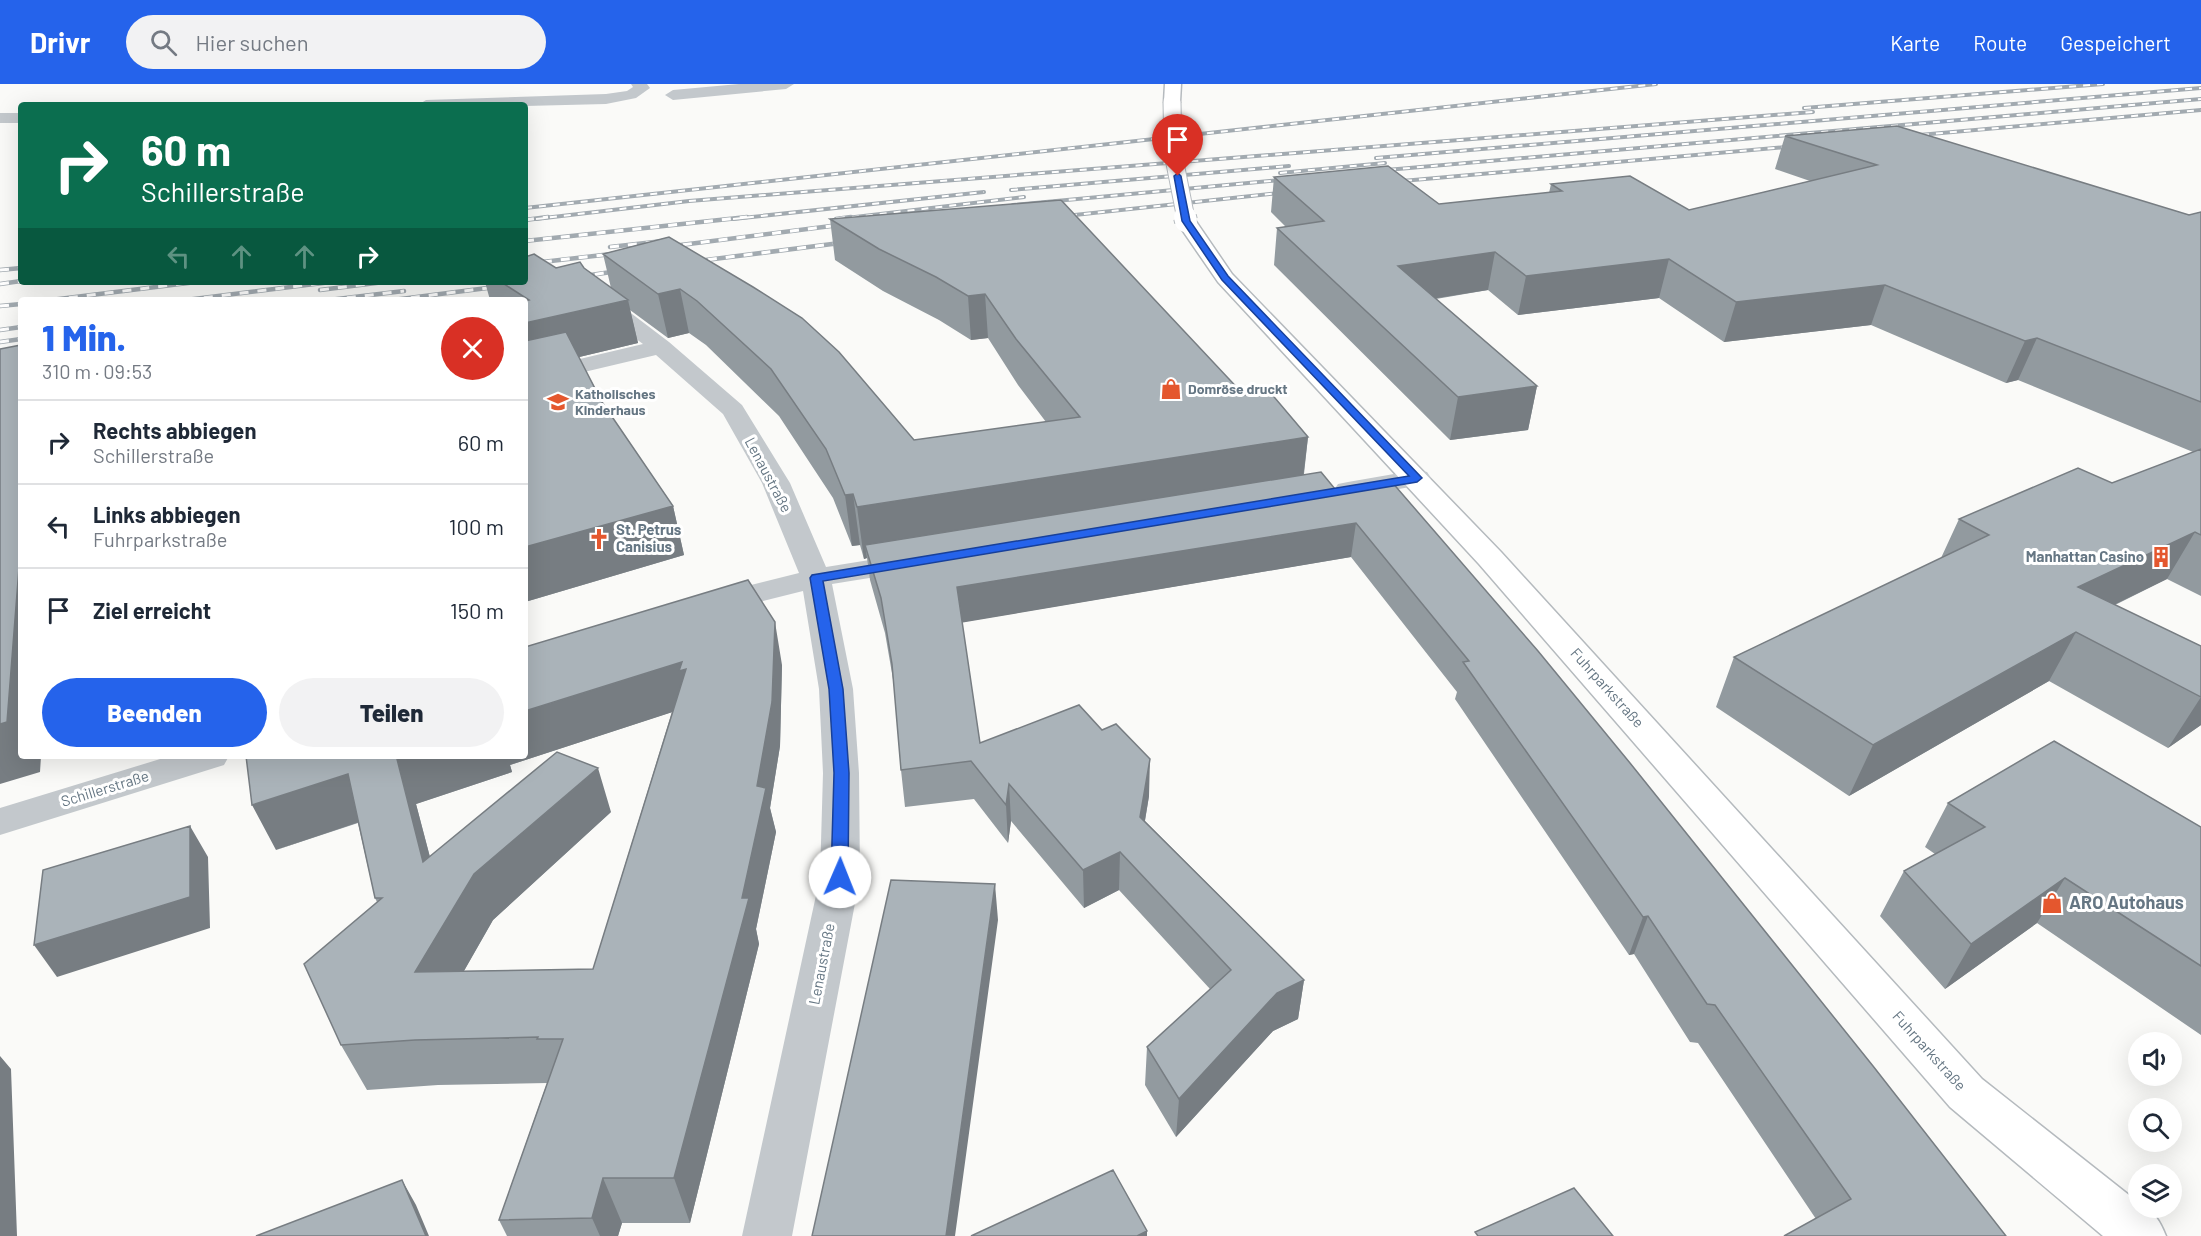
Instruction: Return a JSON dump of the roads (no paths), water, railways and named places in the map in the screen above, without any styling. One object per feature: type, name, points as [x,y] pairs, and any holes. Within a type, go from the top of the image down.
[{"type":"main road","name":"Fuhrparkstraße","points":[[1173,84],[1173,153],[1186,221],[1225,278],[1417,478],[1584,662],[1966,1093],[2141,1236]]},
{"type":"street","points":[[481,102],[582,84]]},
{"type":"street","points":[[524,102],[606,99],[631,95],[642,88],[639,84]]},
{"type":"street","points":[[673,94],[786,84]]},
{"type":"street","points":[[0,118],[18,118]]},
{"type":"street","name":"Lenaustraße","points":[[603,303],[661,347],[733,410],[776,483],[816,578],[836,689],[842,773],[840,877],[767,1236]]},
{"type":"street","points":[[528,378],[661,347]]},
{"type":"street","points":[[1319,494],[1417,478]]},
{"type":"street","points":[[692,610],[816,578],[939,557]]},
{"type":"street","name":"Schillerstraße","points":[[0,822],[201,759]]},
{"type":"railway","points":[[528,208],[1656,84]]},
{"type":"railway","points":[[1804,108],[2103,84]]},
{"type":"railway","points":[[1376,158],[2201,88]]},
{"type":"railway","points":[[1375,171],[2201,99]]},
{"type":"railway","points":[[1908,136],[2201,110]]},
{"type":"railway","points":[[536,219],[689,201],[1813,112]]},
{"type":"railway","points":[[1391,182],[1797,146]]},
{"type":"railway","points":[[1280,173],[1385,163]]},
{"type":"railway","points":[[1011,190],[1289,166]]},
{"type":"railway","points":[[1013,205],[1291,179]]},
{"type":"railway","points":[[733,219],[984,192]]},
{"type":"railway","points":[[1056,217],[1289,192]]},
{"type":"railway","points":[[838,219],[1024,197]]},
{"type":"railway","points":[[528,220],[548,217]]},
{"type":"railway","points":[[528,241],[747,217]]},
{"type":"railway","points":[[836,219],[851,217]]},
{"type":"railway","points":[[665,247],[847,224]]},
{"type":"railway","points":[[610,247],[663,241]]},
{"type":"railway","points":[[690,262],[848,242]]},
{"type":"railway","points":[[528,264],[620,253]]},
{"type":"railway","points":[[0,270],[18,268]]},
{"type":"railway","points":[[577,277],[625,270]]},
{"type":"railway","points":[[0,284],[18,281]]},
{"type":"railway","points":[[75,297],[172,285]]},
{"type":"railway","points":[[210,297],[307,285]]},
{"type":"railway","points":[[320,290],[360,285]]},
{"type":"railway","points":[[417,297],[503,286]]},
{"type":"railway","points":[[354,297],[404,291]]},
{"type":"railway","points":[[0,306],[18,304]]},
{"type":"railway","points":[[0,330],[18,327]]},
{"type":"railway","points":[[0,342],[18,339]]},
{"type":"place","name":"Domröse druckt","points":[[1171,389]]},
{"type":"place","name":"Katholisches Kinderhaus","points":[[558,402]]},
{"type":"place","name":"St. Petrus Canisius","points":[[599,539]]},
{"type":"place","name":"Manhattan Casino","points":[[2161,557]]},
{"type":"place","name":"ARO Autohaus","points":[[2052,903]]}]
